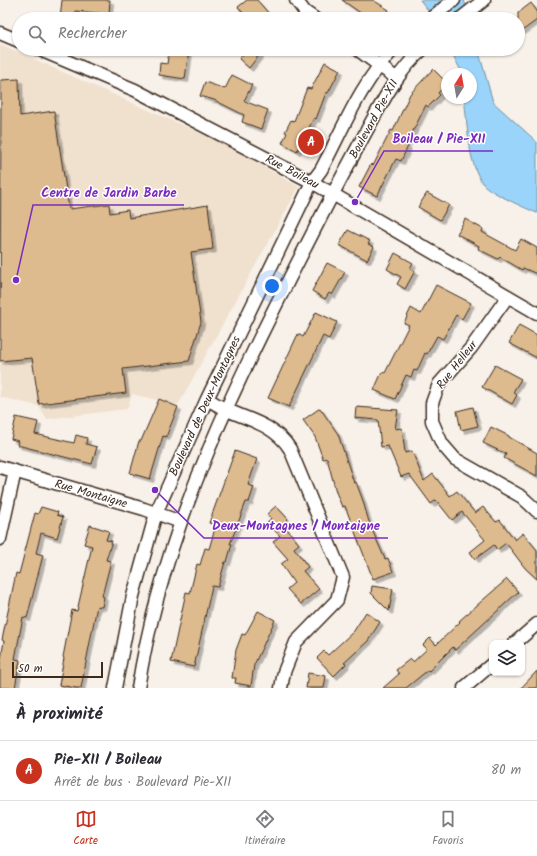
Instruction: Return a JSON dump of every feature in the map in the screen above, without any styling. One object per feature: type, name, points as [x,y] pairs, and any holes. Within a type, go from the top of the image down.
[{"type":"street","points":[[296,0],[305,12]]},
{"type":"street","points":[[439,12],[454,0]]},
{"type":"street","points":[[469,12],[480,3]]},
{"type":"street","points":[[0,33],[12,38]]},
{"type":"street","name":"Rue Boileau","points":[[55,56],[135,90],[312,182],[537,313]]},
{"type":"street","points":[[367,56],[396,78]]},
{"type":"street","name":"Boulevard Pie-XII","points":[[312,182],[321,170],[363,90],[379,65],[387,56]]},
{"type":"street","name":"Boulevard Pie-XII","points":[[333,194],[396,78],[416,56]]},
{"type":"street","name":"Boulevard de Deux-Montagnes","points":[[115,688],[133,596],[156,513],[207,399],[312,182]]},
{"type":"street","name":"Boulevard de Deux-Montagnes","points":[[138,688],[155,602],[181,522],[210,444],[333,194]]},
{"type":"street","name":"Rue Helleur","points":[[508,296],[471,348],[440,384],[432,403],[432,421],[442,444],[455,459],[522,497],[537,510]]},
{"type":"street","points":[[207,399],[226,409],[242,414],[267,427],[285,440],[343,577],[337,600],[296,642],[284,672],[281,688]]},
{"type":"street","name":"Rue Montaigne","points":[[0,467],[156,513],[181,522]]},
{"type":"street","points":[[0,539],[15,471]]},
{"type":"street","points":[[518,640],[537,624]]},
{"type":"street","points":[[464,688],[489,667]]},
{"type":"shaded area","points":[[0,44],[12,49],[12,56],[27,56],[225,144],[299,187],[178,405],[132,394],[127,409],[47,419],[38,406],[0,397]]},
{"type":"water","points":[[420,0],[464,0],[468,12],[429,12]]},
{"type":"water","points":[[454,56],[480,56],[493,102],[537,142],[537,213],[508,200],[483,184],[474,165],[465,104],[477,104],[477,68],[460,68]]},
{"type":"building","points":[[62,0],[110,0],[109,12],[61,12]]},
{"type":"building","points":[[247,0],[257,0],[267,12],[242,12],[238,7]]},
{"type":"building","points":[[342,0],[373,0],[389,10],[388,12],[359,12]]},
{"type":"building","points":[[531,3],[537,11],[537,20],[525,29],[525,12],[519,12]]},
{"type":"building","points":[[168,56],[188,56],[185,79],[159,75],[160,63],[167,64]]},
{"type":"building","points":[[241,56],[258,56],[249,68],[239,59]]},
{"type":"building","points":[[325,62],[340,70],[328,93],[326,93],[316,119],[314,118],[297,151],[282,143],[287,133],[285,132],[291,120],[294,121],[307,88],[311,89]]},
{"type":"building","points":[[433,69],[441,77],[441,90],[438,93],[440,95],[428,107],[426,105],[406,145],[408,146],[401,161],[396,159],[377,196],[359,187],[371,164],[373,166],[391,130],[393,131],[410,94]]},
{"type":"building","points":[[232,75],[252,85],[244,101],[268,110],[261,129],[242,122],[244,115],[214,100],[200,96],[205,82],[225,89]]},
{"type":"building","points":[[19,79],[20,116],[54,111],[69,209],[109,204],[110,213],[128,210],[129,218],[208,205],[213,249],[191,252],[201,322],[189,361],[123,369],[126,393],[39,404],[32,358],[0,361],[1,80]]},
{"type":"building","points":[[427,193],[449,205],[440,220],[418,207]]},
{"type":"building","points":[[465,219],[483,229],[482,232],[515,250],[521,239],[537,248],[537,274],[523,268],[522,270],[500,257],[498,259],[478,249],[479,246],[457,234]]},
{"type":"building","points":[[348,230],[370,241],[368,244],[374,247],[367,260],[339,245]]},
{"type":"building","points":[[395,253],[413,263],[410,268],[415,271],[405,289],[397,284],[401,277],[387,269]]},
{"type":"building","points":[[327,263],[345,272],[332,295],[329,293],[325,299],[312,291]]},
{"type":"building","points":[[436,285],[471,303],[462,319],[456,315],[443,339],[437,336],[427,354],[425,353],[417,371],[414,370],[411,377],[406,375],[395,399],[374,390],[382,372],[385,373],[409,325],[404,323],[411,308],[421,314]]},
{"type":"building","points":[[316,312],[337,322],[329,339],[323,336],[289,407],[268,398],[298,334],[303,337]]},
{"type":"building","points":[[519,325],[537,335],[537,358],[509,343]]},
{"type":"building","points":[[495,365],[521,379],[513,392],[517,395],[512,404],[482,387]]},
{"type":"building","points":[[159,399],[178,407],[166,437],[163,436],[150,479],[130,473],[139,441],[141,441]]},
{"type":"building","points":[[356,407],[398,410],[395,429],[402,428],[405,453],[412,451],[424,481],[433,474],[450,496],[457,491],[475,513],[483,507],[496,522],[500,520],[515,540],[523,533],[537,550],[537,579],[525,568],[506,543],[497,550],[494,545],[475,559],[470,552],[485,540],[462,512],[452,520],[436,500],[431,504],[409,474],[401,477],[388,446],[381,447],[378,420],[355,418]]},
{"type":"building","points":[[473,407],[478,426],[461,430],[457,411]]},
{"type":"building","points":[[320,408],[338,434],[354,483],[356,482],[362,498],[370,525],[385,559],[388,558],[393,572],[373,579],[345,506],[342,507],[336,492],[327,458],[323,459],[315,437],[303,420]]},
{"type":"building","points":[[16,417],[38,422],[35,434],[74,443],[76,435],[87,438],[86,444],[97,447],[92,464],[17,445],[18,441],[11,439]]},
{"type":"building","points":[[491,427],[537,453],[537,476],[504,458],[506,454],[483,443]]},
{"type":"building","points":[[235,451],[257,459],[248,485],[254,487],[249,502],[246,502],[230,544],[232,544],[218,587],[212,586],[194,667],[171,662],[186,592],[190,593],[197,564],[200,565],[205,548],[209,549],[216,525],[209,523]]},
{"type":"building","points":[[276,506],[288,519],[283,524],[299,544],[294,548],[308,567],[303,571],[319,589],[301,604],[287,589],[294,583],[281,564],[288,559],[273,542],[280,536],[267,522],[271,519],[267,514]]},
{"type":"building","points":[[41,507],[58,512],[57,515],[63,517],[57,538],[41,533],[36,553],[43,555],[27,618],[23,617],[15,659],[20,660],[15,688],[0,688],[0,665],[4,641],[2,640],[16,573],[19,574],[35,513],[38,514]]},
{"type":"building","points":[[90,525],[109,531],[106,540],[112,541],[106,560],[111,561],[102,596],[104,597],[102,607],[97,606],[81,688],[76,688],[59,685],[72,610],[77,611],[92,546],[84,544]]},
{"type":"building","points":[[507,579],[518,592],[455,650],[453,647],[429,671],[428,670],[406,688],[383,688],[399,674],[396,670],[410,659],[413,662],[427,649],[423,645],[430,638],[436,645],[460,622],[459,621]]},
{"type":"building","points":[[372,586],[393,589],[389,611],[371,593]]},
{"type":"building","points":[[258,611],[275,620],[254,665],[251,686],[235,683],[236,678],[232,678],[236,650],[242,634],[245,635]]},
{"type":"building","points":[[366,612],[380,622],[368,641],[344,663],[346,664],[334,676],[317,658],[324,651],[328,655],[354,631]]},
{"type":"building","points":[[537,671],[537,688],[521,688]]},
{"type":"building","points":[[308,673],[326,676],[324,688],[306,688]]},
{"type":"place","name":"Pie-XII / Boileau","points":[[311,142]]},
{"type":"place","name":"Boileau / Pie-XII","points":[[355,202]]},
{"type":"place","name":"Centre de Jardin Barbe","points":[[16,280]]},
{"type":"place","name":"Deux-Montagnes / Montaigne","points":[[155,490]]}]
